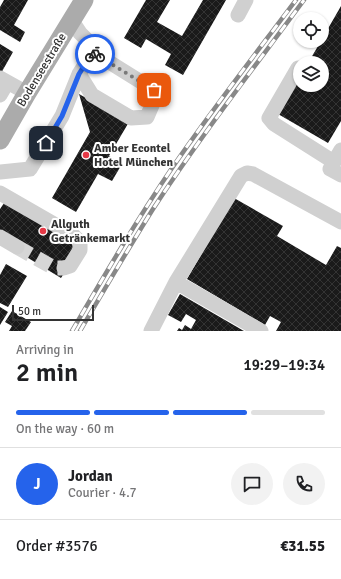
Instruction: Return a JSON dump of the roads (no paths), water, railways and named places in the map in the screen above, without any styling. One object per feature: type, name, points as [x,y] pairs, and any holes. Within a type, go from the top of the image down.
[{"type":"main road","name":"Bodenseestraße","points":[[0,140],[84,0]]},
{"type":"lane","points":[[238,15],[246,0]]},
{"type":"lane","points":[[72,21],[90,47],[154,90],[153,103],[147,117],[131,118],[92,95],[79,74]]},
{"type":"lane","points":[[90,47],[133,68]]},
{"type":"lane","points":[[0,172],[30,169],[62,116],[90,47]]},
{"type":"lane","points":[[293,77],[269,118],[274,124],[338,156],[330,169],[341,175]]},
{"type":"lane","points":[[2,85],[27,93]]},
{"type":"lane","points":[[150,331],[176,282],[241,176],[253,174],[341,222]]},
{"type":"lane","points":[[0,193],[73,235],[80,242],[80,250],[70,266],[64,268]]},
{"type":"lane","points":[[0,237],[18,247]]},
{"type":"lane","points":[[176,282],[261,331]]},
{"type":"tunnel","points":[[17,247],[54,268],[64,268]]},
{"type":"railway","points":[[72,331],[133,228],[172,168],[217,105],[296,0]]},
{"type":"railway","points":[[80,331],[134,239],[171,182],[227,103],[304,0]]},
{"type":"place","name":"Amber Econtel Hotel München","points":[[86,155]]},
{"type":"place","name":"Allguth Getränkemarkt","points":[[43,231]]}]
